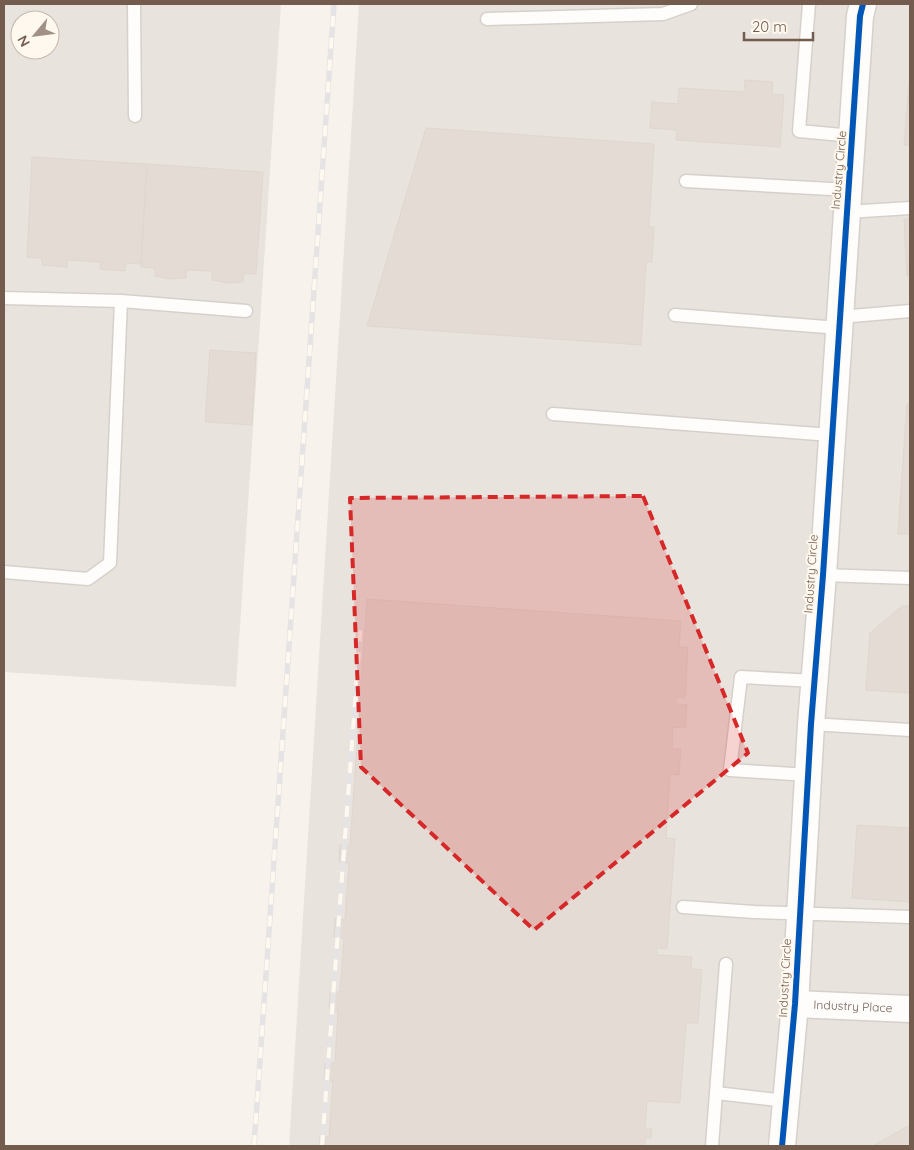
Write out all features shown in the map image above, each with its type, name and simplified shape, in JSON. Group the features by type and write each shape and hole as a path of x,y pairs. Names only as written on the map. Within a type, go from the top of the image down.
{"street":[{"name":"Industry Circle","path":"782,1146 796,1004 811,724 823,576 860,16 863,4"},
{"name":"Industry Place","path":"796,1004 910,1009"}],"lane":[{"path":"134,4 135,116"},
{"path":"487,19 663,14 691,4"},
{"path":"809,4 799,131 853,136"},
{"path":"686,181 910,208"},
{"path":"4,298 121,301 246,311"},
{"path":"4,572 88,579 110,563 121,301"},
{"path":"674,315 839,322 910,311"},
{"path":"553,414 831,435"},
{"path":"823,576 910,578"},
{"path":"808,776 730,770 741,677 815,681"},
{"path":"811,724 910,730"},
{"path":"683,907 754,912 910,917"},
{"path":"712,1146 726,964"},
{"path":"716,1093 786,1101"}],"highlighted area":[{"path":"643,496 748,753 534,930 361,767 350,498"}],"shaded area":[{"path":"4,4 281,4 236,687 4,672"},
{"path":"359,4 910,4 910,1146 289,1146"}],"building":[{"path":"910,72 910,145 904,145"},
{"path":"745,80 773,82 772,94 784,95 780,147 676,140 677,130 650,128 652,102 678,104 679,88 744,92"},
{"path":"426,128 654,144 649,227 654,227 652,262 646,262 641,345 367,326"},
{"path":"32,157 147,164 141,264 126,263 125,271 100,269 101,262 67,260 67,267 42,265 42,258 27,257"},
{"path":"147,164 263,172 256,274 244,273 243,282 228,283 212,280 212,271 186,270 186,278 171,279 155,276 155,268 141,267"},
{"path":"904,219 910,219 910,275 907,276"},
{"path":"210,350 256,353 252,425 205,422"},
{"path":"907,404 910,404 910,534 898,534"},
{"path":"367,599 681,621 679,647 688,647 685,698 676,697 676,704 687,705 685,728 673,727 672,749 681,749 679,775 670,774 666,838 675,839 667,949 657,948 657,955 692,957 691,969 702,970 698,1023 686,1023 680,1103 647,1101 645,1129 652,1129 651,1138 645,1138 645,1146 319,1146 320,1136 329,1137 333,1081 324,1080 325,1063 335,1063 338,1010 329,1009 330,992 340,992 344,938 334,937 335,919 345,920 349,863 339,862 340,845 350,846"},
{"path":"902,606 910,606 910,693 866,690 870,633"},
{"path":"857,825 910,828 910,902 852,898"},
{"path":"910,1125 910,1146 873,1146"}],"railway":[{"path":"254,1146 334,4"},
{"path":"322,1146 361,622"}],"cycle path":[{"path":"782,1146 795,1004 811,724 823,575 860,16 863,4"}]}
